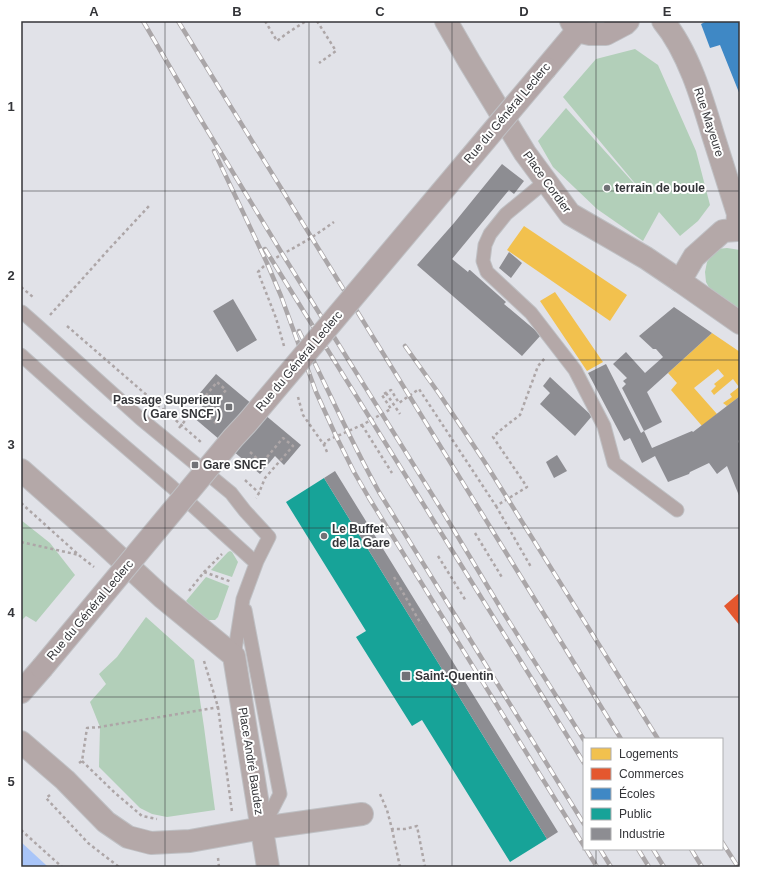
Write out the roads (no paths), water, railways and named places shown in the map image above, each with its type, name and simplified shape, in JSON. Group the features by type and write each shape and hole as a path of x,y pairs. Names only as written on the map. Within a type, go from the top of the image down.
{"main road":[{"path":"574,26 590,34 606,34 628,21"},
{"name":"Rue du Général Leclerc","path":"21,692 233,438 546,68 574,26"}],"street":[{"name":"Place Cordier","path":"446,21 525,153 570,214 646,258 680,280 740,323"},
{"name":"Rue Mayeure","path":"663,21 682,51 702,97 738,214 739,230"},
{"path":"680,280 694,257 723,231 739,230"},
{"path":"21,470 175,608 234,656"},
{"name":"Place André Baudez","path":"21,742 65,780 106,822 128,837 151,843 182,842 262,828 234,656"},
{"path":"268,867 262,828 362,814"}],"lane":[{"path":"546,181 506,214 490,234 485,245 483,261 487,272 531,313 575,370 604,426 614,463 677,510"},
{"path":"21,312 141,419 230,493 269,537 256,563 243,599 234,656"},
{"path":"21,355 256,563"},
{"path":"243,599 280,794 262,828"}],"water":[{"path":"21,842 46,865 48,867 21,867"}],"railway":[{"path":"143,21 283,255 443,512 503,612 583,738"},
{"path":"178,21 620,738"},
{"path":"214,151 267,263 281,296 316,392 354,472 583,844"},
{"path":"265,249 583,761"},
{"path":"299,331 379,492 583,822"},
{"path":"405,346 484,461 657,738"},
{"path":"723,844 738,867"},
{"path":"587,850 597,867"},
{"path":"601,850 611,867"},
{"path":"639,850 649,867"},
{"path":"654,850 664,867"},
{"path":"692,850 702,867"}],"place":[{"name":"terrain de boule","path":"607,188"},
{"name":"Passage Superieur ( Gare SNCF )","path":"229,407"},
{"name":"Gare SNCF","path":"195,465"},
{"name":"Le Buffet de la Gare","path":"324,536"},
{"name":"Saint-Quentin","path":"406,676"}]}
